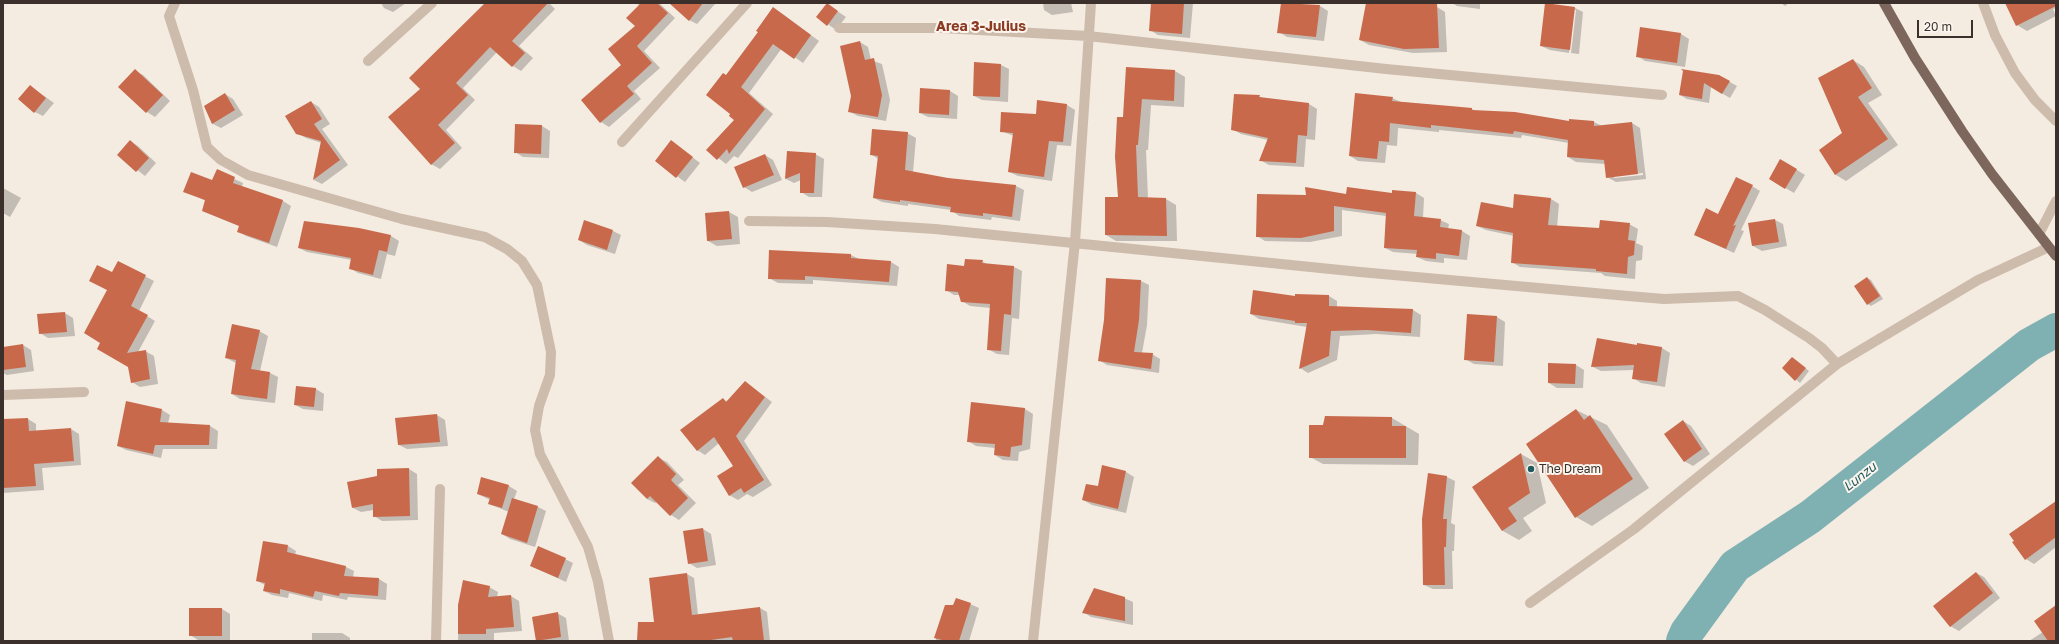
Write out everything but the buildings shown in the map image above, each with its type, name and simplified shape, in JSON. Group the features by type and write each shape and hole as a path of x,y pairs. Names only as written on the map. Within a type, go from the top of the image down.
{"main road":[{"path":"1884,3 1915,58 1962,131 1992,174 2056,256"}],"street":[{"path":"175,3 169,16 193,90 207,147 221,160 248,175 402,219 486,238 507,249 522,261 537,285 551,352 550,375 539,406 535,430 540,454 588,547 600,588 609,641"},
{"path":"368,61 432,3"},
{"path":"622,142 747,3"},
{"path":"1033,641 1075,242 1090,3"},
{"path":"1983,3 1995,35 2015,73 2036,100 2056,121"},
{"path":"839,28 942,28 1088,36 1386,69 1662,95"},
{"path":"2039,234 2056,201"},
{"path":"749,220 827,222 935,229 1360,272 1628,296 1664,298 1738,296 1765,310 1809,338 1822,348 1836,364"},
{"path":"1530,603 1634,528 1836,364 1978,280 2049,247"},
{"path":"3,395 84,392"},
{"path":"436,641 440,488"}],"waterway":[{"name":"Lunzu","path":"1683,641 1687,632 1735,566 1810,517 2029,345 2056,330"}],"place":[{"name":"The Dream","path":"1531,469"}],"district":[{"name":"Area 3-Julius","path":"981,27"}]}
